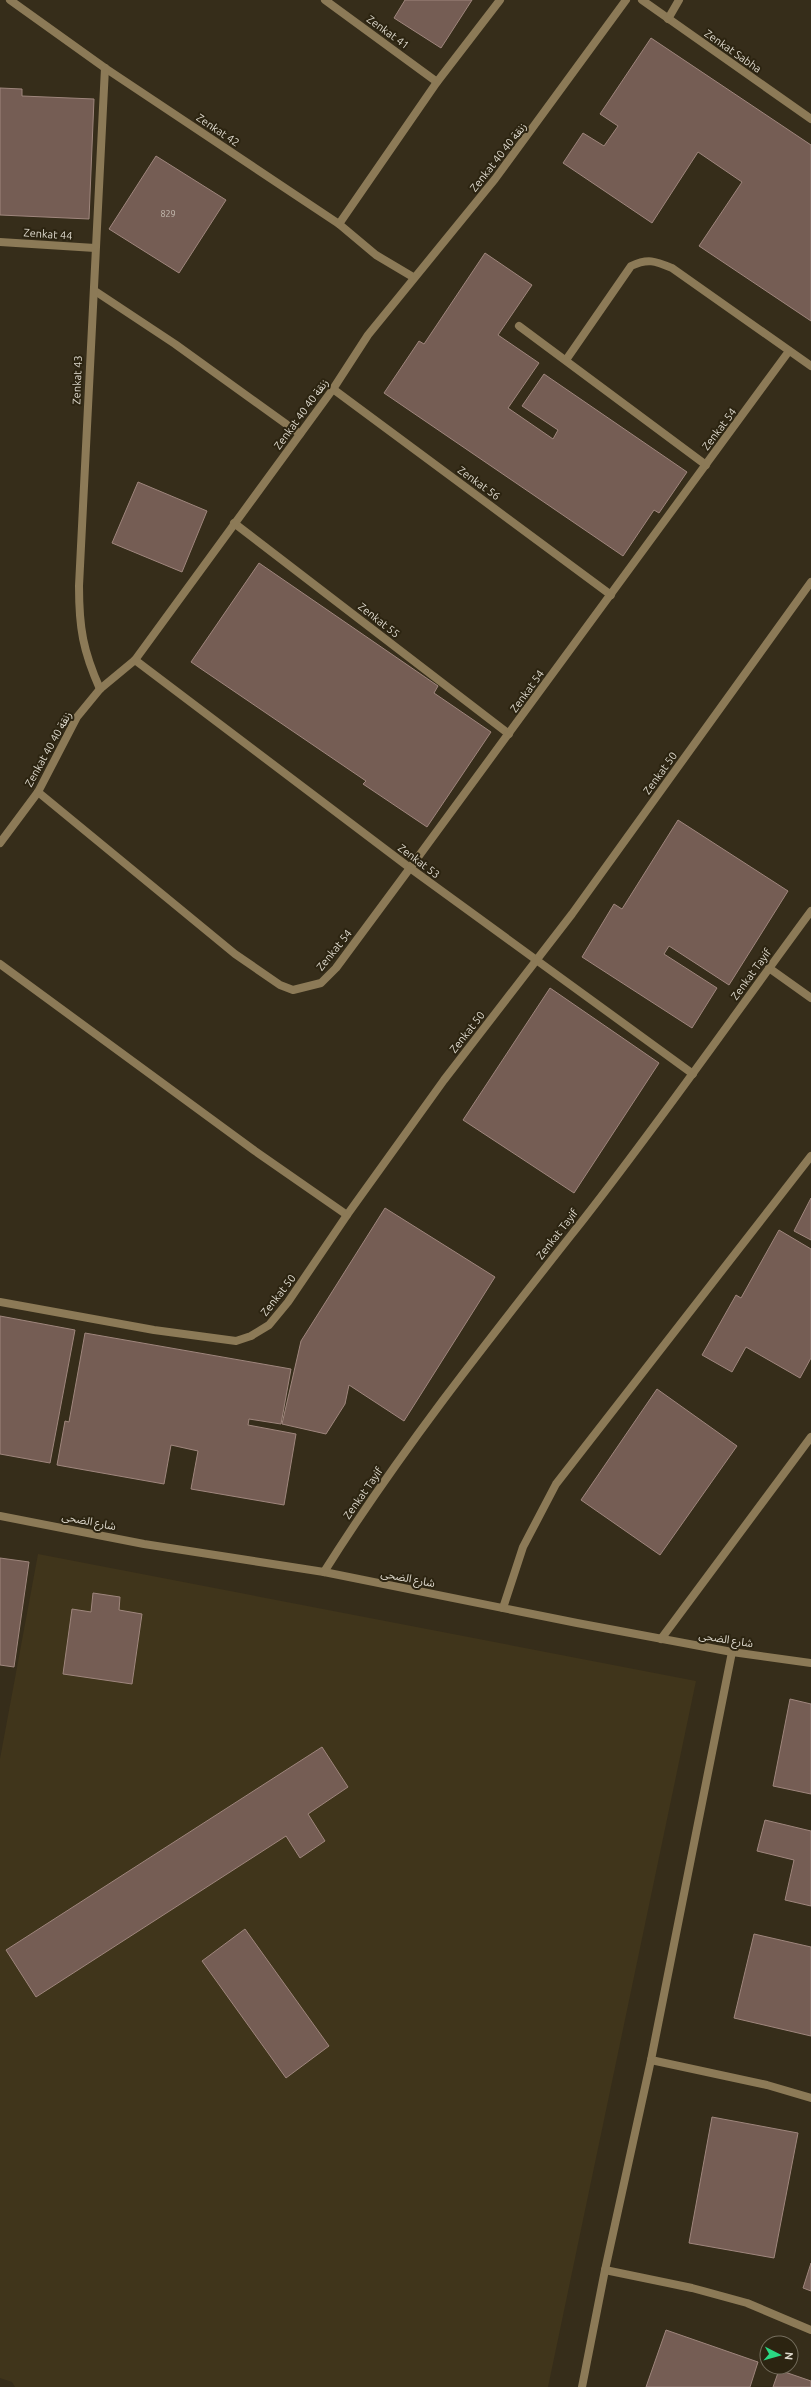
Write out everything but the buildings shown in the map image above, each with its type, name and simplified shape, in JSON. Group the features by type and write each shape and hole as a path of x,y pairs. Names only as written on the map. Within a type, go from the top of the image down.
{"street":[{"name":"Zenkat 42","path":"10,0 105,68 339,224 376,255 413,277"},
{"name":"Zenkat 41","path":"325,0 437,82"},
{"path":"339,224 393,149 437,82 500,0"},
{"name":"Zenkat 40 زنقة 40","path":"0,843 38,792 78,717 100,689 135,660 333,389 368,335 413,277 496,179 626,0"},
{"name":"Zenkat Sabha","path":"642,0 810,117"},
{"path":"668,19 680,0"},
{"name":"Zenkat 43","path":"100,689 87,661 82,639 78,586 89,356 95,291 95,248 105,68"},
{"name":"Zenkat 44","path":"0,242 95,248"},
{"path":"566,360 632,266 643,260 657,262 672,268 811,366"},
{"path":"95,291 174,344 300,434"},
{"path":"519,326 706,465"},
{"name":"Zenkat 54","path":"38,792 235,954 280,985 293,990 320,983 336,968 789,351"},
{"name":"Zenkat 56","path":"333,389 611,595"},
{"name":"Zenkat 55","path":"234,523 509,734"},
{"name":"Zenkat 50","path":"0,1302 198,1337 236,1341 252,1336 269,1325 288,1302 347,1215 444,1080 536,961 811,582"},
{"name":"Zenkat 53","path":"135,660 410,868 693,1074"},
{"name":"Zenkat Tayif","path":"324,1572 357,1520 497,1329 693,1074 811,911"},
{"path":"0,964 255,1151 347,1215"},
{"path":"769,968 811,998"},
{"path":"503,1608 523,1547 556,1484 811,1156"},
{"path":"661,1639 811,1437"},
{"name":"شارع الضحى","path":"0,1516 144,1544 324,1572 732,1652 811,1662"},
{"path":"582,2387 605,2270 651,2060 732,1652"},
{"path":"651,2060 767,2086 811,2098"},
{"path":"605,2270 692,2288 747,2303 811,2330"}],"shaded area":[{"path":"38,1554 696,1681 548,2387 15,2387 12,2382 0,2378 0,1759"}]}
